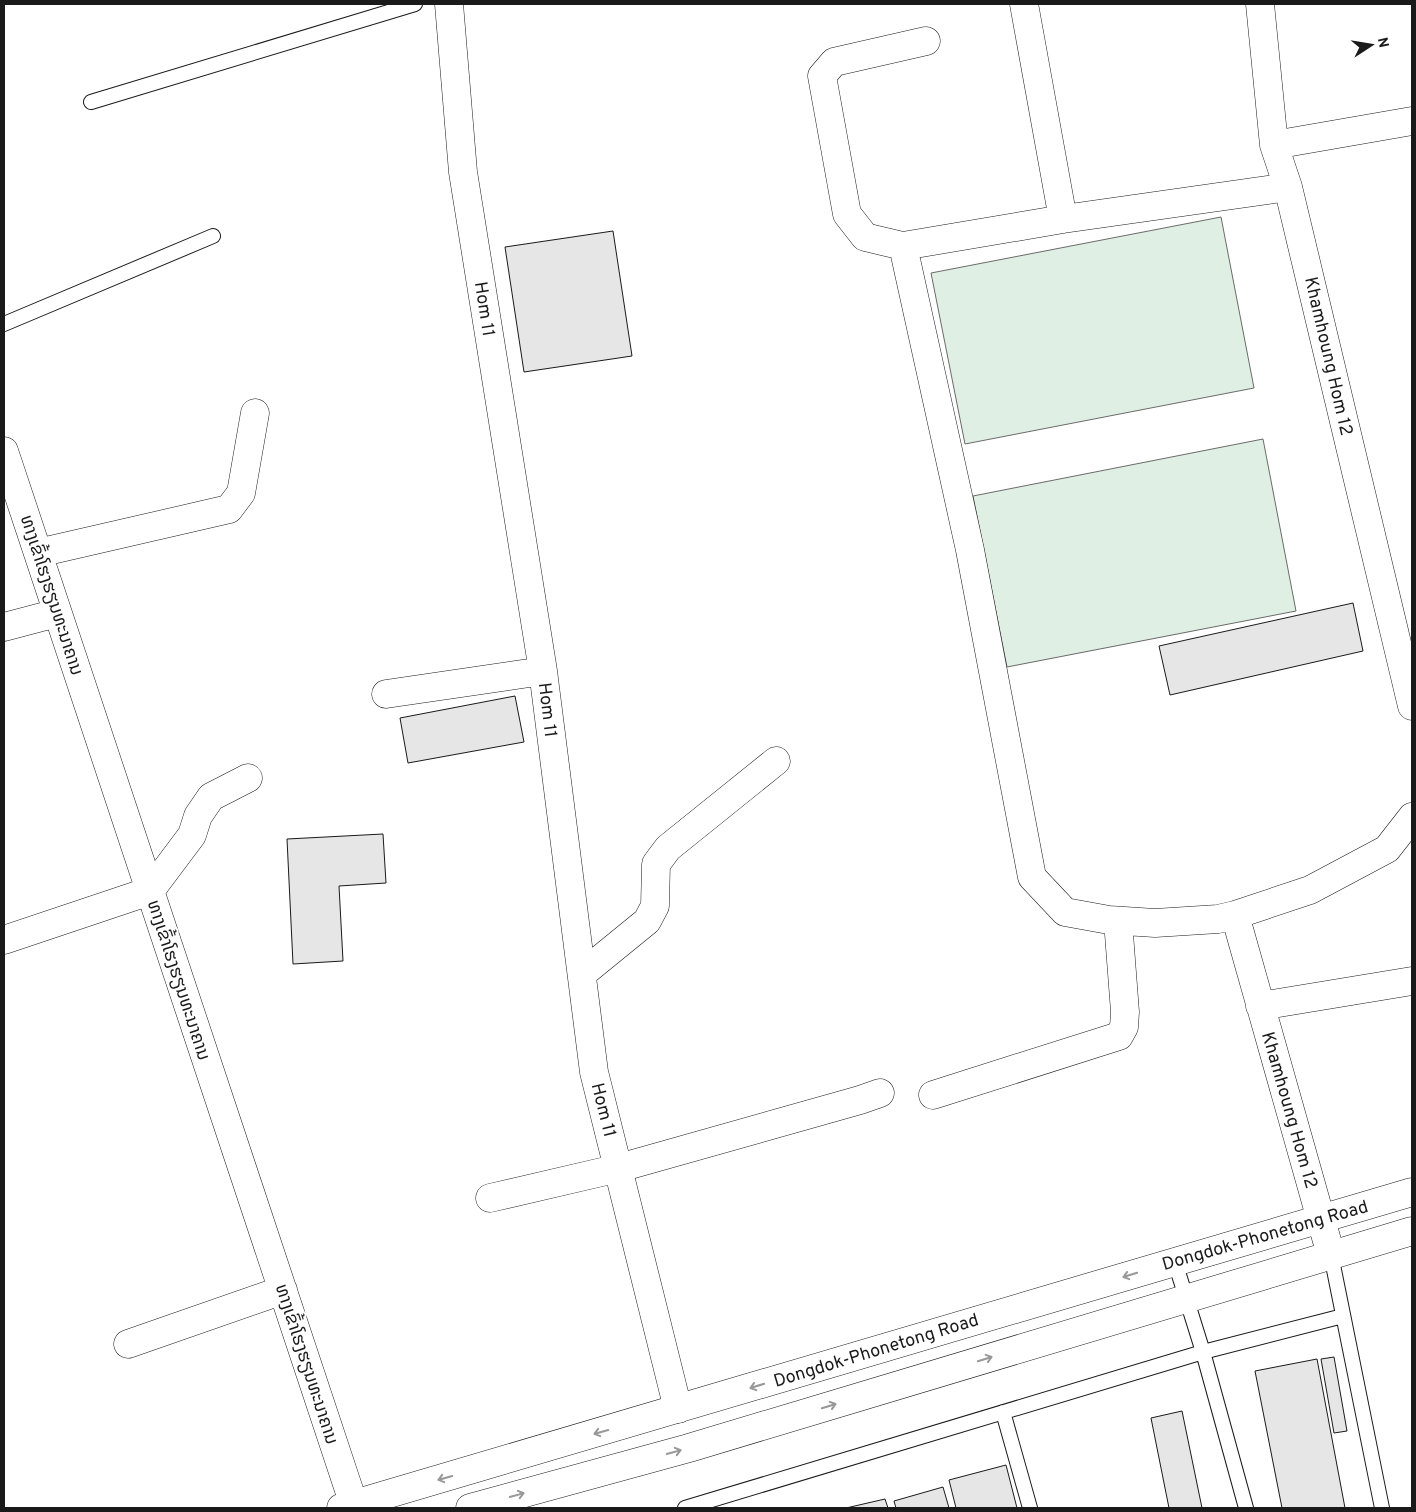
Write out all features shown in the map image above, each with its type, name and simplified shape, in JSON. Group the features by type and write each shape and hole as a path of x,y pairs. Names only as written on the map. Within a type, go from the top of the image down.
{"street":[{"name":"Hom 11","path":"449,4 463,172 543,671 594,1072 678,1409"},
{"path":"1024,4 1062,219"},
{"name":"Khamhoung Hom 12","path":"1260,4 1274,145 1288,187 1412,706"},
{"path":"926,41 834,62 822,76 847,214 865,237 903,246 1062,219 1288,187"},
{"path":"1274,145 1412,121"},
{"path":"903,246 970,550 1032,877 1064,912 1118,921 1155,923 1218,919 1310,890 1387,849 1412,816"},
{"path":"38,553 229,510 241,493 254,412"},
{"name":"ທາງເຂົ້າໂຮງຮຽນທະນາຄານ","path":"4,451 282,1290 350,1507"},
{"path":"4,627 57,613"},
{"path":"386,694 543,671"},
{"path":"582,974 647,921 655,906 656,864 668,848 776,761"},
{"path":"4,940 150,891 192,834 198,816 211,797 248,778"},
{"name":"Khamhoung Hom 12","path":"1235,915 1331,1255"},
{"path":"933,1095 1119,1036 1124,1027 1125,1012 1118,921"},
{"path":"1260,1006 1412,981"},
{"path":"490,1198 619,1168 880,1093"},
{"name":"Dongdok-Phonetong Road","path":"350,1507 1412,1192"},
{"name":"Dongdok-Phonetong Road","path":"470,1508 689,1448 1412,1231"},
{"path":"128,1344 282,1290"}],"lane":[{"path":"91,102 415,4"},
{"path":"4,324 213,236"},
{"name":"Khamhoung Hom 12","path":"1331,1255 1382,1508"},
{"path":"1175,1262 1203,1352 1246,1508"},
{"path":"685,1508 1203,1352 1343,1316"},
{"path":"1003,1412 1030,1508"}],"green space":[{"path":"1221,217 1254,388 965,444 931,273"},
{"path":"1263,439 1296,611 1007,667 973,496"}],"building":[{"path":"613,231 632,356 524,372 505,247"},
{"path":"1353,603 1363,651 1170,695 1159,646"},
{"path":"515,696 524,742 408,763 400,718"},
{"path":"383,834 386,883 339,886 343,961 293,964 287,839"},
{"path":"1334,1357 1347,1431 1334,1433 1321,1359"},
{"path":"1317,1359 1345,1508 1282,1508 1255,1371"},
{"path":"1182,1411 1202,1508 1169,1508 1151,1418"},
{"path":"1006,1465 1017,1508 956,1508 949,1480"},
{"path":"943,1487 949,1508 896,1508 894,1501"},
{"path":"885,1499 888,1508 846,1508"}]}
